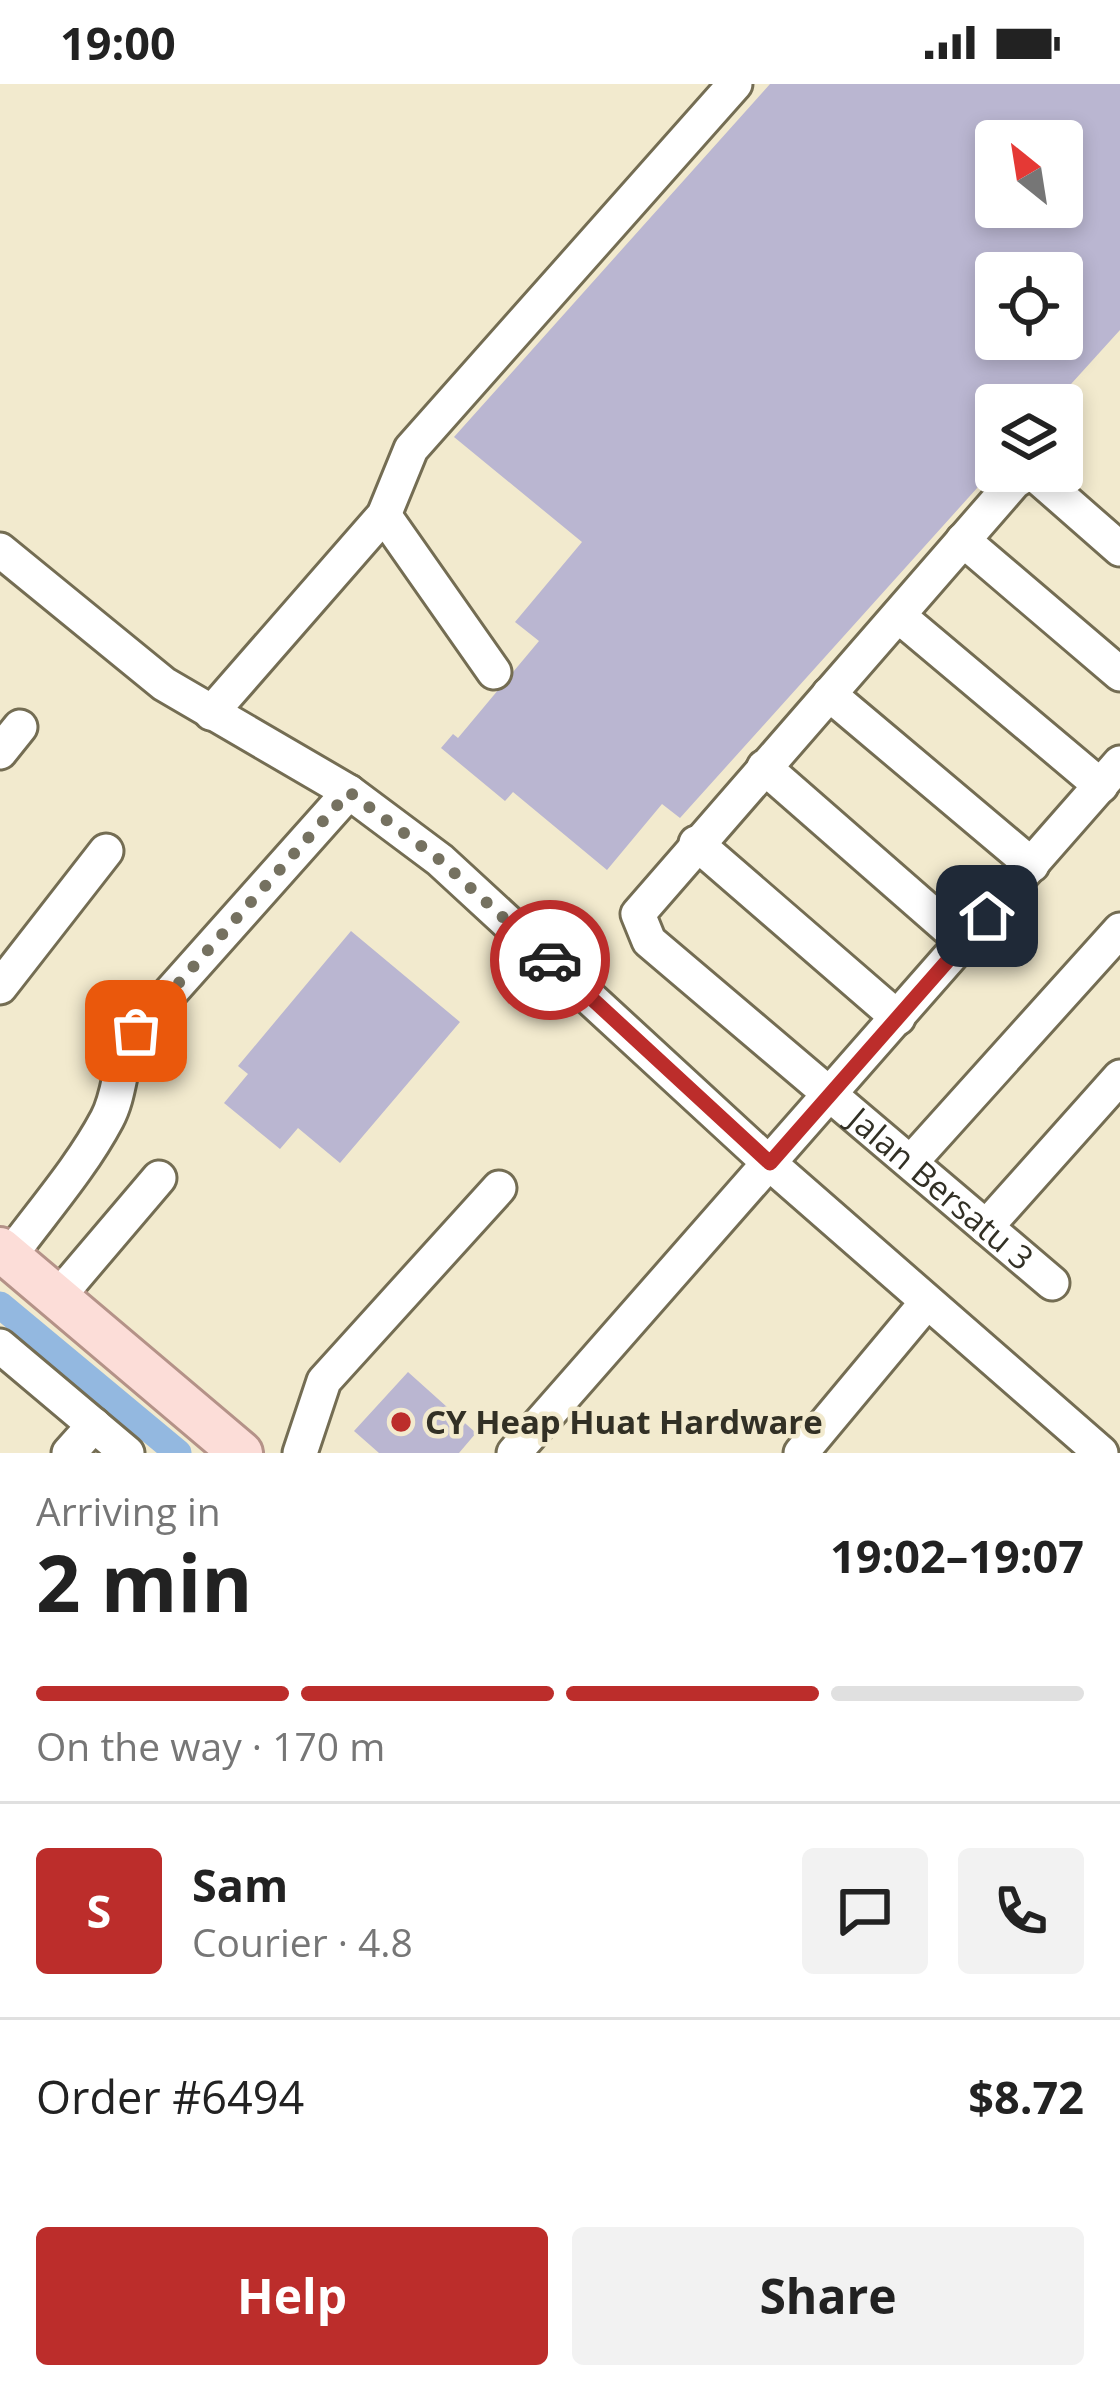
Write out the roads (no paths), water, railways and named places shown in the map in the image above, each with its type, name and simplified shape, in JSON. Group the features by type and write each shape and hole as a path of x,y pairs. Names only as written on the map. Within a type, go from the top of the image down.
{"main road":[{"path":"5,1253 241,1453"}],"street":[{"path":"211,713 384,515 411,449 735,84"},
{"path":"898,1018 695,843 900,617 1005,492"},
{"path":"1055,492 1120,549"},
{"path":"384,515 494,672"},
{"path":"964,540 1120,674"},
{"path":"0,550 164,684 349,792 440,860 770,1163 1101,1453"},
{"path":"514,1453 1110,775 900,617"},
{"path":"829,694 1032,865"},
{"path":"764,767 964,942"},
{"path":"5,1253 111,1113 120,1062 136,1031 349,792"},
{"name":"Jalan Bersatu 3","path":"695,843 638,914 649,941 1052,1283"},
{"path":"0,987 106,850"},
{"path":"911,1162 1120,930"},
{"path":"986,1227 1120,1077"},
{"path":"57,1298 159,1178"},
{"path":"300,1453 324,1381 499,1188"},
{"path":"801,1453 927,1302"},
{"path":"0,1346 127,1453"},
{"path":"69,1453 94,1425"}],"waterway":[{"path":"0,1305 178,1453"}],"place":[{"name":"CY Heap Huat Hardware","path":"401,1422"}]}
